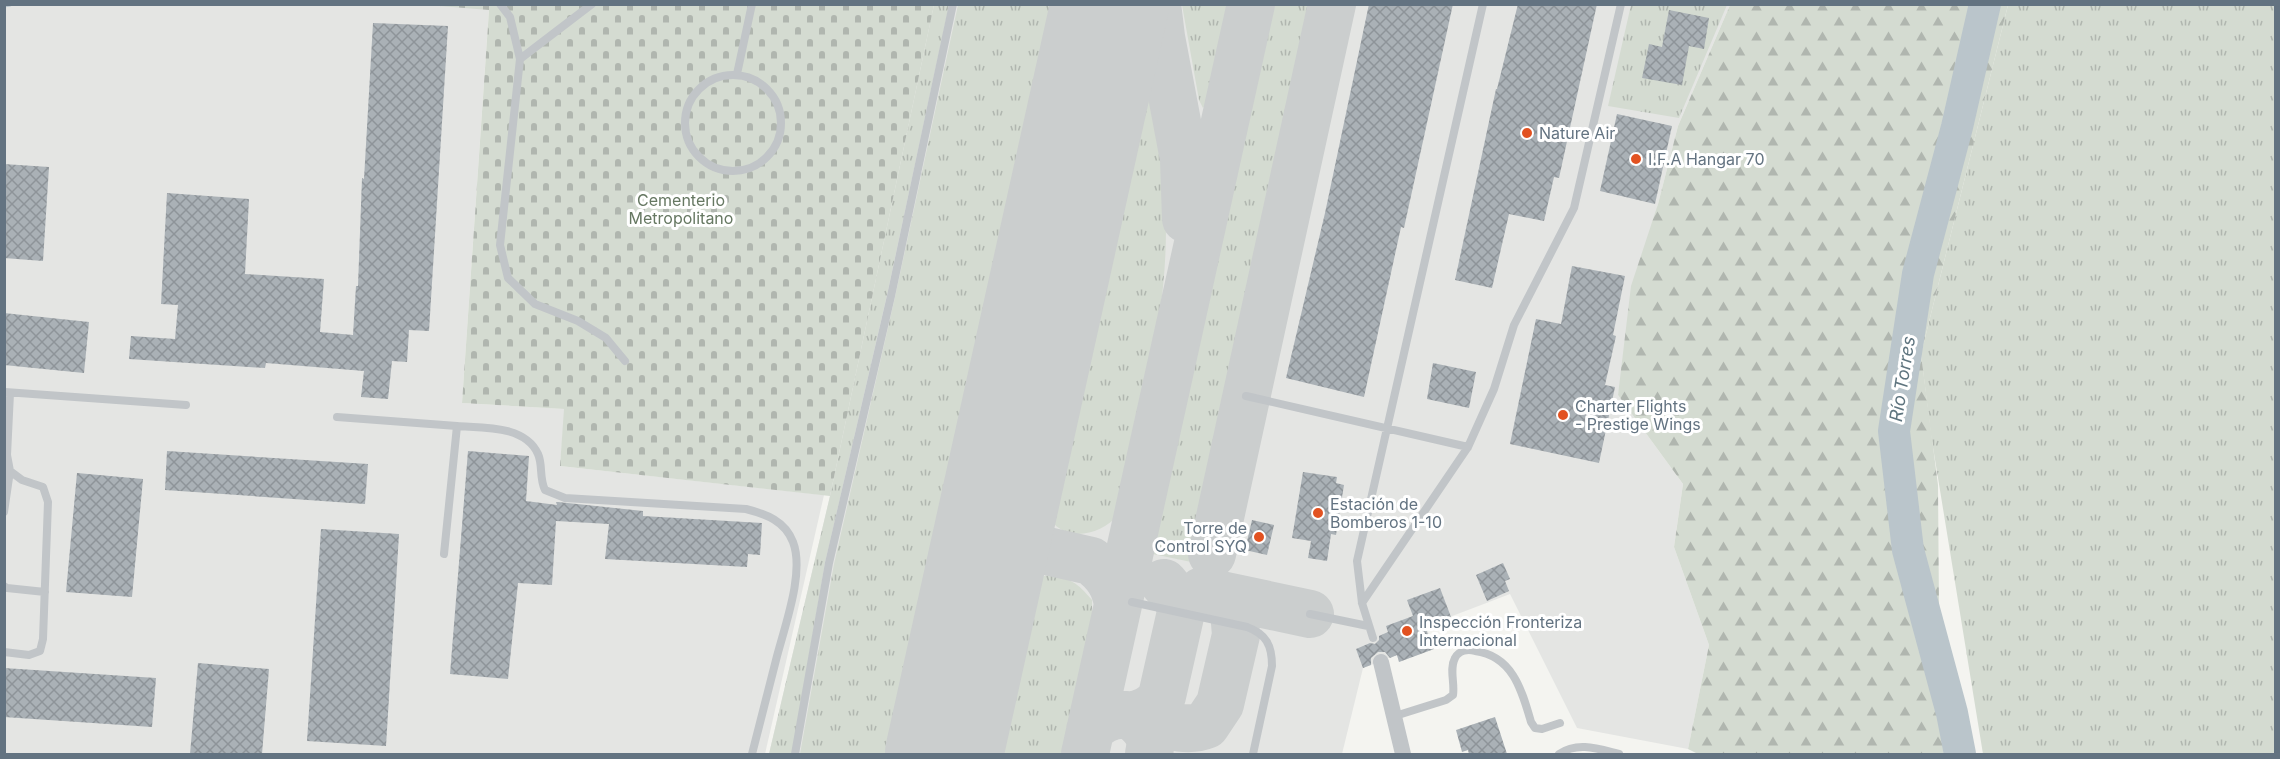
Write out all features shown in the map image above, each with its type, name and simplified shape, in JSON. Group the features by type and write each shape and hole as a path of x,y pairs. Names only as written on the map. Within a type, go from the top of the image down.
{"street":[{"path":"1381,662 1403,754"}],"lane":[{"path":"500,4 510,17 520,58 500,245 508,278 535,304 578,321 606,338 625,361"},
{"path":"520,58 592,4"},
{"path":"737,74 752,4"},
{"path":"795,754 829,563 888,308 954,4"},
{"path":"1373,638 1362,603 1357,561 1483,4"},
{"path":"1362,603 1468,447 1494,389 1514,325 1574,208 1622,4"},
{"path":"737,74 754,79 768,90 778,105 782,122 778,140 769,156 755,166 738,172 720,170 704,162 692,149 685,132 685,115 691,98 703,84 719,76 737,74"},
{"path":"4,512 7,472 7,393 186,405"},
{"path":"1246,396 1468,447"},
{"path":"337,417 506,430 529,442 538,454 541,482 545,490 565,498 746,510 764,513 782,525 789,534 796,553 795,581 752,754"},
{"path":"444,554 457,426"},
{"path":"4,652 29,655 40,651 43,639 48,502 44,488 7,472"},
{"path":"4,586 45,592"},
{"path":"1132,602 1247,627 1259,631 1268,640 1272,651 1272,666 1252,754"},
{"path":"1310,614 1368,626"},
{"path":"1395,717 1446,700 1453,695 1454,660 1458,654 1466,650 1495,657 1514,675 1531,723 1536,728 1542,729 1560,723"},
{"path":"1559,754 1577,747 1595,748 1619,754"}],"shaded area":[{"path":"427,4 489,9 462,403 565,409 560,466 824,495 765,754 5,754 4,5"},
{"path":"934,5 1730,5 1678,126 1658,204 1618,395 1683,484 1674,547 1709,645 1688,749 1577,728 1510,594 1426,626 1434,649 1399,662 1397,655 1363,668 1342,754 769,754 830,496"}],"green space":[{"name":"Cementerio Metropolitano","path":"427,5 934,5 830,496 560,466 564,409 462,403 489,10"},
{"path":"934,5 949,5 887,295 825,563 792,754 769,754 830,496"},
{"path":"958,5 1074,5 906,754 800,754 834,564"},
{"path":"1182,5 1228,5 1203,108 1199,100"},
{"path":"1271,5 1318,5 1196,563 1148,553"},
{"path":"1631,5 1727,5 1679,118 1608,106"},
{"path":"1730,5 2008,5 1921,354 1938,485 1939,610 1970,754 1698,754 1688,749 1709,645 1674,547 1683,484 1618,395 1631,286 1658,204 1678,126"},
{"path":"2008,5 2275,5 2275,753 1983,754 1931,435 1921,354"},
{"path":"1140,59 1152,95 1165,205 1165,265 1156,337 1118,515 1101,528 1091,532 1071,533 1061,530 1047,513 1047,480"},
{"path":"1047,575 1072,582 1092,600 1092,620 1062,754 983,754 1018,599 1031,581"}],"building":[{"path":"1369,4 1453,4 1364,397 1286,378 1325,213"},
{"path":"1518,4 1597,4 1559,178 1554,177 1544,221 1509,214 1492,288 1455,280 1496,89"},
{"path":"1669,10 1709,18 1704,49 1689,46 1682,85 1642,78 1649,44 1662,47"},
{"path":"373,23 448,26 429,331 409,330 407,362 392,361 388,399 361,397 364,371 266,363 265,368 129,359 131,336 175,339 178,305 161,304 167,193 249,199 245,274 324,279 320,332 353,335 356,286 358,286 362,178 364,179"},
{"name":"I.F.A Hangar 70","path":"1617,114 1672,126 1655,204 1600,191"},
{"path":"4,164 49,167 43,261 4,258"},
{"name":"Charter Flights - Prestige Wings","path":"1572,266 1625,276 1613,335 1616,336 1605,385 1615,387 1599,463 1510,444 1536,319 1561,324"},
{"path":"4,313 89,322 84,373 4,365"},
{"path":"1433,363 1476,372 1469,408 1427,399"},
{"path":"167,451 368,464 365,504 165,490"},
{"path":"468,451 529,456 526,501 643,511 643,516 762,523 760,555 748,554 747,567 605,559 609,524 556,521 552,585 518,583 508,679 450,674"},
{"name":"Estación de Bomberos 1-10","path":"1303,472 1337,477 1336,483 1344,485 1336,535 1331,534 1327,561 1308,558 1311,541 1292,538"},
{"path":"77,473 143,479 132,597 66,592"},
{"name":"Torre de Control SYQ","path":"1252,520 1274,525 1267,555 1245,550"},
{"path":"321,529 399,534 386,746 307,741"},
{"path":"1503,563 1510,579 1505,581 1509,591 1487,601 1476,575"},
{"name":"Inspección Fronteriza Internacional","path":"1440,588 1451,617 1425,627 1434,649 1399,662 1397,655 1390,658 1385,652 1378,652 1371,658 1371,665 1363,668 1356,649 1370,643 1375,644 1379,636 1388,632 1386,626 1413,616 1407,600"},
{"path":"198,663 269,669 262,754 190,754"},
{"path":"4,668 156,678 152,727 4,717"},
{"path":"1495,717 1507,754 1469,754 1468,750 1462,752 1456,730"}],"waterway":[{"path":"4,5 10,4"},
{"name":"Río Torres","path":"1960,754 1952,713 1908,550 1894,431 1918,274 1957,127 1985,4"}],"taxiway":[{"path":"1157,4 1184,159 1186,219"},
{"path":"1085,754 1251,4"},
{"path":"1212,554 1332,4"},
{"path":"1104,33 1120,23 1134,20 1147,25 1161,37"},
{"path":"999,506 1010,531 1025,546 1091,561 1106,575 1115,591 1118,604"},
{"path":"984,574 1002,554 1025,546"},
{"path":"1149,754 1150,742 1147,732 1132,716 1150,709 1162,696 1181,612 1178,600 1164,583"},
{"path":"1202,591 1310,614"},
{"path":"1090,730 1104,719 1118,715 1133,715 1176,727 1191,728 1206,725 1220,704 1236,635 1234,611 1219,595"}],"runway":[{"path":"944,754 1110,4"}],"place":[{"name":"Nature Air","path":"1527,133"},
{"name":"I.F.A Hangar 70","path":"1636,159"},
{"name":"Charter Flights - Prestige Wings","path":"1563,415"},
{"name":"Estación de Bomberos 1-10","path":"1318,513"},
{"name":"Torre de Control SYQ","path":"1259,537"},
{"name":"Inspección Fronteriza Internacional","path":"1407,631"}]}
